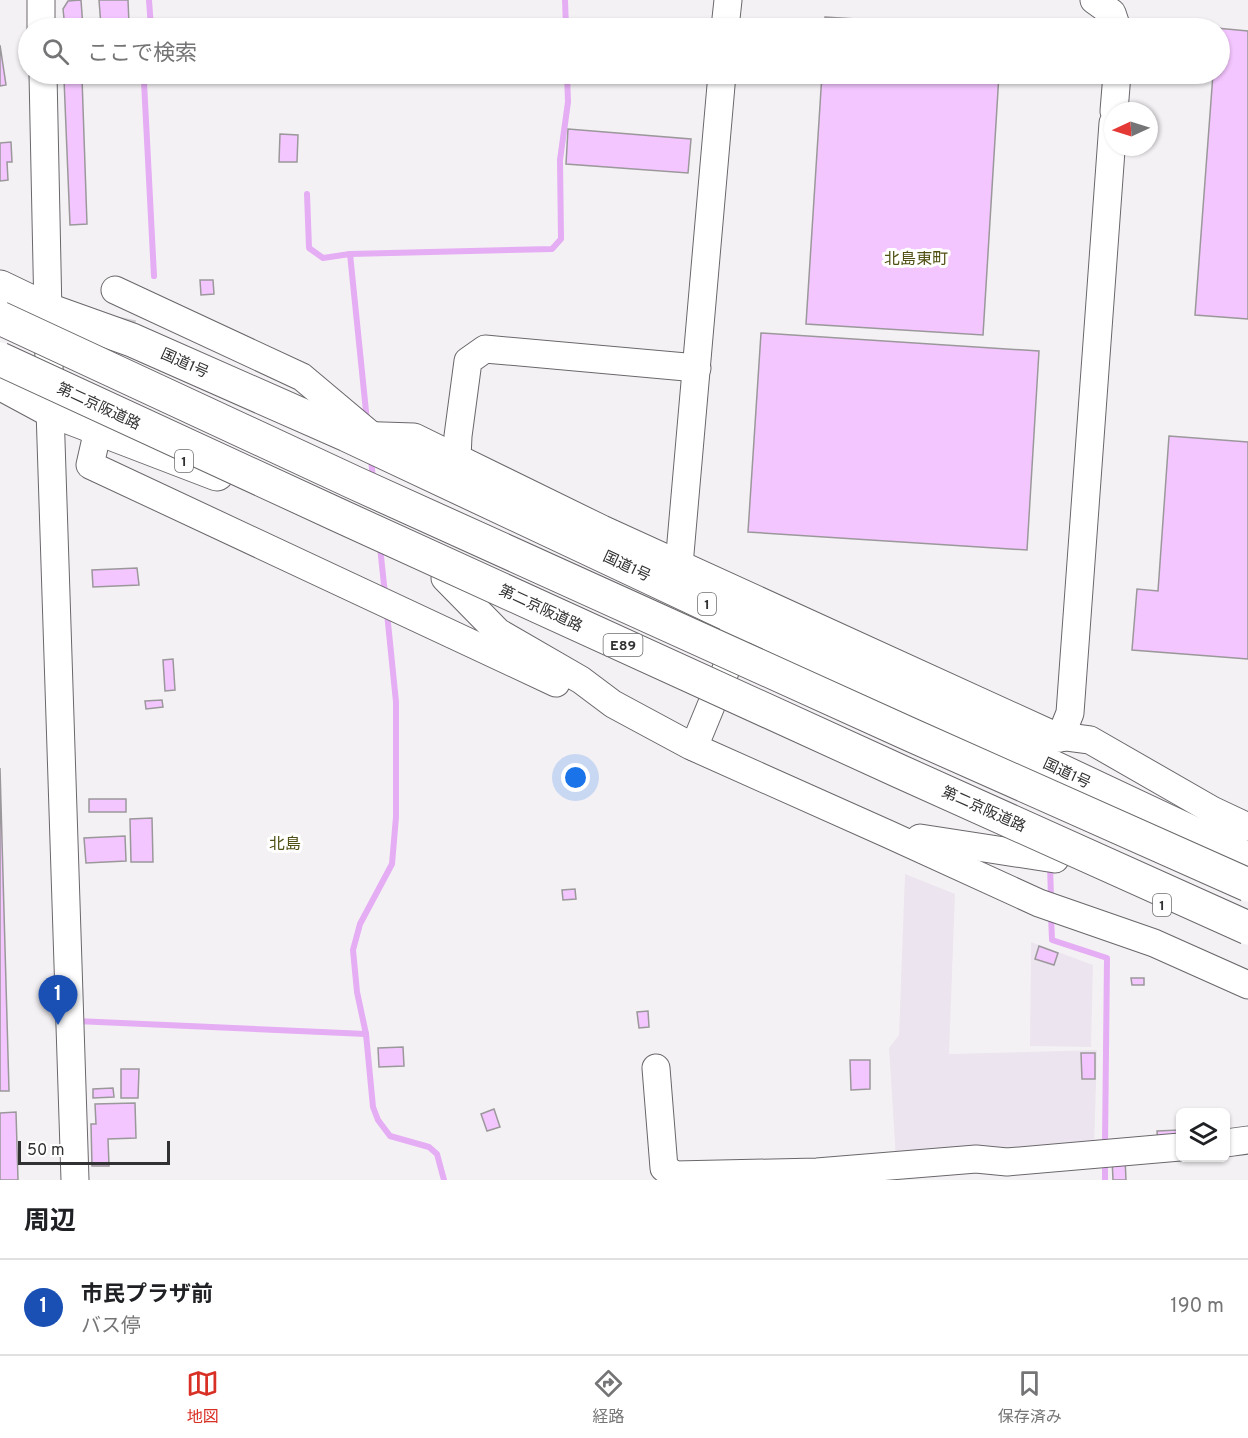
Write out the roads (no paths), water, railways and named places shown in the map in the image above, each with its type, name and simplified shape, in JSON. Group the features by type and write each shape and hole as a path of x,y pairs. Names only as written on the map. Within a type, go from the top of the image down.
{"highway":[{"name":"国道1号","path":"0,286 48,310 132,340 600,541 1081,780 1248,859"},
{"name":"E89","path":"0,318 388,498 1248,885"},
{"name":"第二京阪道路","path":"0,359 1248,928"},
{"name":"1","path":"0,383 50,410 244,484 445,578 906,777 1055,859 1248,943"}],"street":[{"path":"41,0 42,18"},
{"path":"726,18 728,0"},
{"path":"1094,0 1112,14 1113,18"},
{"path":"42,84 50,410 75,1180"},
{"path":"680,565 721,84"},
{"path":"1115,102 1116,84"},
{"path":"1081,780 1082,767 1063,737 1070,713 1111,156"},
{"path":"123,301 302,377 364,440 414,437 457,458 600,541 680,565 1063,737 1090,740 1212,810 1248,827"},
{"path":"457,458 468,360 485,349 697,368"},
{"path":"95,443 90,465 560,685 599,702 613,704"},
{"path":"600,541 595,562 619,577 725,619 736,645 694,747"},
{"path":"445,578 498,632 581,680 613,704 694,747 1055,909 1154,943 1248,985"},
{"path":"888,834 1055,859"},
{"path":"656,1068 664,1168 675,1175 817,1172 976,1159 1007,1162 1176,1147"},
{"path":"1230,1142 1248,1140"}],"waterway":[{"path":"149,0 150,18"},
{"path":"565,0 566,18"},
{"path":"144,84 154,276"},
{"path":"307,194 309,248 323,258 350,254 552,249 561,239 560,160 568,102 567,84"},
{"path":"350,254 367,421"},
{"path":"371,458 373,480"},
{"path":"380,547 385,594"},
{"path":"387,613 396,702 396,817 392,864 360,924 353,950 357,992 366,1034 373,1107 378,1120 390,1136 429,1147 437,1154 444,1180"},
{"path":"1050,864 1051,899"},
{"path":"1051,915 1052,940 1107,958 1105,1146"},
{"path":"76,1021 366,1034"},
{"path":"1105,1160 1105,1180"}],"tunnel":[{"path":"99,424 123,317"}],"place":[{"name":"市民プラザ前","path":"58,1025"}],"district":[{"name":"北島東町","path":"916,258"},
{"name":"北島","path":"285,843"}]}
